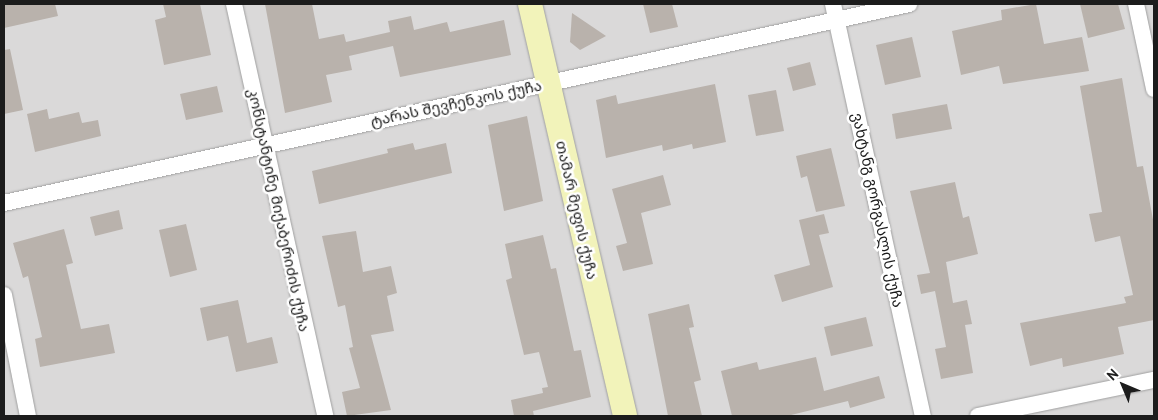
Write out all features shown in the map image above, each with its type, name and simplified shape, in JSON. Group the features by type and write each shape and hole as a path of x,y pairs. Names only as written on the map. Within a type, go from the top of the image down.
{"street":[{"name":"კონსტანტინე მიქაბერიძის ქუჩა","path":"234,4 325,416"},
{"name":"თამარ მეფის ქუჩა","path":"530,4 625,416"},
{"name":"ვახტანგ გორგასლის ქუჩა","path":"833,4 923,416"},
{"name":"ტარას შევჩენკოს ქუჩა","path":"4,203 909,4"},
{"path":"1136,4 1154,89"},
{"path":"4,295 28,416"},
{"path":"978,416 1154,380"}],"shaded area":[{"path":"4,4 1154,4 1154,416 4,416"}],"building":[{"path":"4,4 55,4 58,16 4,28"},
{"path":"163,4 200,4 211,55 164,65 155,20 166,17"},
{"path":"265,4 312,4 319,39 344,34 346,42 390,32 388,21 411,16 414,30 447,22 450,32 504,20 511,55 400,77 393,46 349,56 352,70 326,75 332,102 285,113"},
{"path":"643,4 672,4 678,27 650,33"},
{"path":"1036,4 1044,44 1082,37 1089,71 1003,84 999,66 961,75 952,31 1002,20 1001,10"},
{"path":"1080,4 1118,4 1125,29 1088,38"},
{"path":"572,13 606,36 580,50 570,42"},
{"path":"912,37 921,77 885,85 876,45"},
{"path":"10,49 23,110 4,114 4,50"},
{"path":"810,62 816,85 793,91 787,68"},
{"path":"1122,78 1137,167 1143,166 1154,225 1154,320 1118,327 1124,354 1063,367 1062,358 1030,366 1020,323 1126,303 1124,297 1133,295 1120,236 1095,242 1089,214 1102,212 1080,86"},
{"path":"715,84 726,142 693,149 692,144 663,151 662,145 606,158 596,100 616,95 618,104"},
{"path":"217,86 223,112 186,120 180,94"},
{"path":"776,90 784,131 756,136 748,95"},
{"path":"947,104 952,129 896,139 892,114"},
{"path":"47,109 49,119 79,112 82,123 98,120 101,136 35,152 27,114"},
{"path":"527,116 543,201 504,211 488,125"},
{"path":"413,143 415,150 446,143 452,173 319,204 312,171 388,153 387,149"},
{"path":"831,148 845,206 816,212 807,176 801,178 796,156"},
{"path":"663,175 671,205 641,213 653,264 623,271 616,246 627,243 612,189"},
{"path":"955,182 963,218 969,216 978,254 946,262 953,303 967,300 972,324 965,325 973,373 941,379 935,349 946,347 935,291 921,294 917,275 930,273 910,191"},
{"path":"119,210 123,229 95,236 90,217"},
{"path":"824,214 829,233 819,235 833,287 782,302 774,275 810,265 799,220"},
{"path":"186,224 197,270 170,277 159,230"},
{"path":"64,229 73,263 66,265 81,329 109,324 115,353 40,367 35,339 42,337 28,276 23,278 13,243"},
{"path":"356,231 363,272 391,266 397,293 387,296 394,331 371,335 391,410 347,416 342,392 360,388 349,348 353,347 345,305 338,307 322,236"},
{"path":"543,235 551,269 556,268 574,351 581,350 591,397 533,411 534,416 514,416 511,400 543,393 542,388 548,387 539,352 524,355 506,280 512,278 505,244"},
{"path":"238,300 247,343 272,337 278,363 236,372 228,336 207,341 200,308"},
{"path":"689,304 694,327 689,328 701,380 694,382 702,416 668,416 648,314"},
{"path":"866,317 873,346 831,356 824,327"},
{"path":"816,357 824,391 879,376 885,398 850,408 848,401 787,416 732,416 721,371 757,362 759,370"}]}
